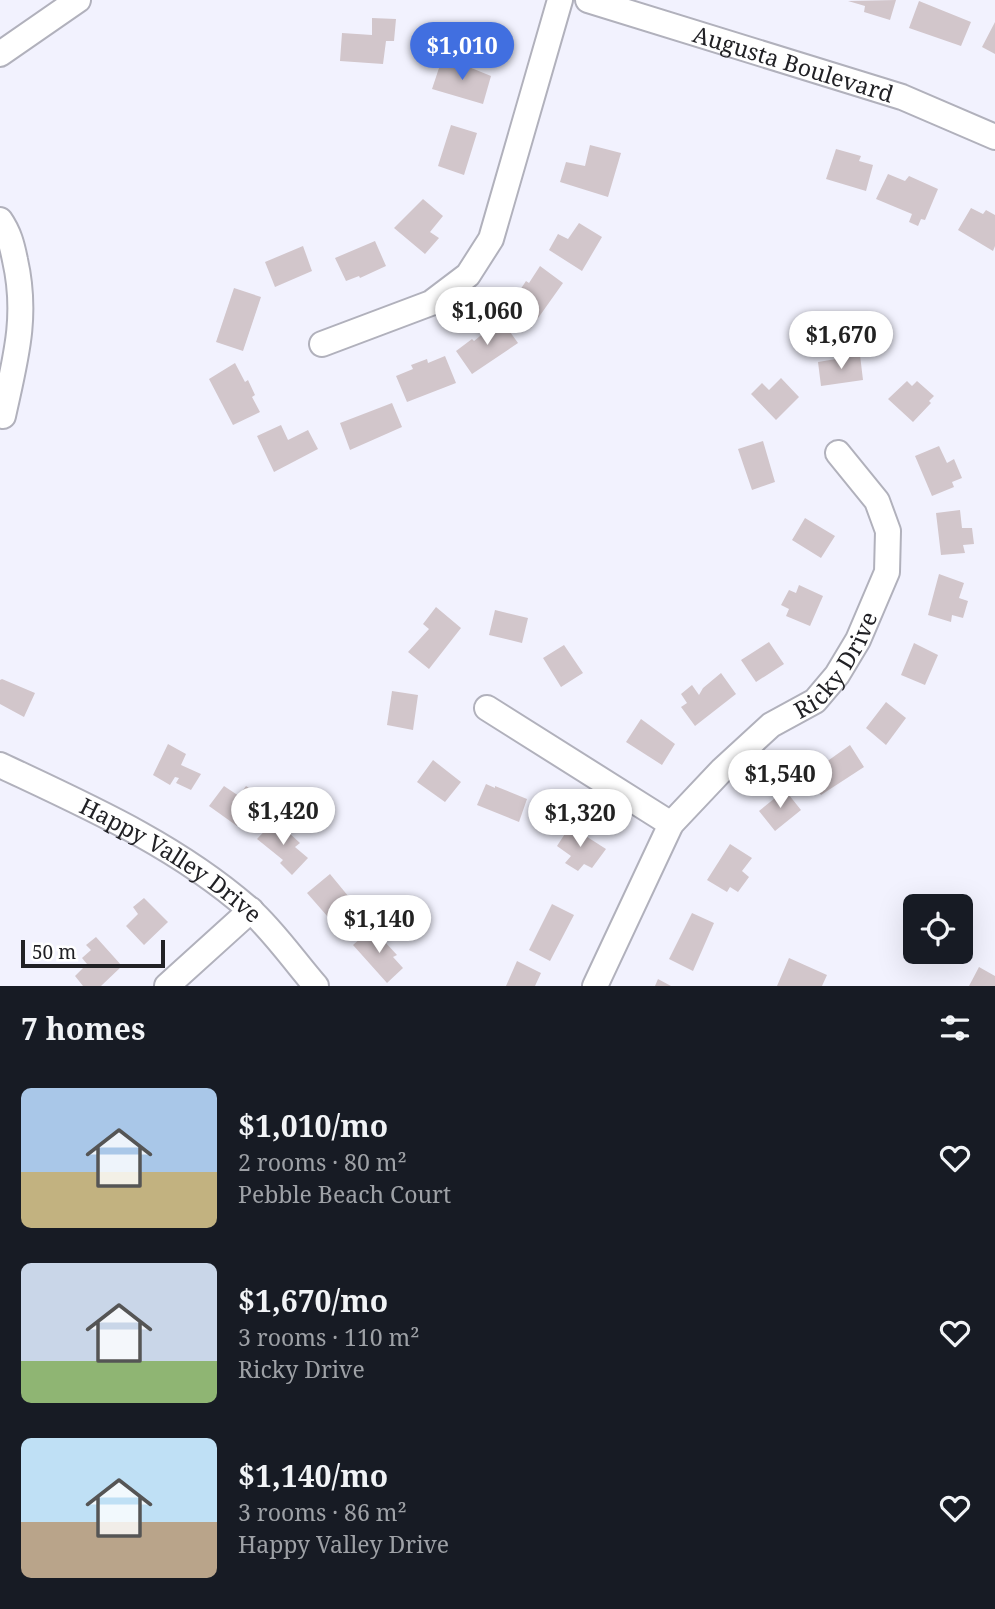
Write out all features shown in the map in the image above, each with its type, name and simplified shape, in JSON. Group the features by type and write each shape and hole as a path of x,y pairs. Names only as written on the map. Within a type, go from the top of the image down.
{"street":[{"path":"0,54 78,0"},
{"path":"322,344 431,303 468,275 491,239 560,0"},
{"name":"Augusta Boulevard","path":"588,0 902,96 995,137"},
{"path":"0,220 9,233 20,283 21,333 3,416"},
{"name":"Ricky Drive","path":"595,986 671,824 722,770 771,726 816,701 837,675 858,640 887,572 888,531 877,501 838,453"},
{"path":"487,709 671,824"},
{"name":"Happy Valley Drive","path":"0,765 118,821 192,863 251,911 316,986"},
{"path":"167,986 251,911"}],"building":[{"path":"896,0 890,20 864,12 865,6 848,1"},
{"path":"919,1 971,22 961,46 909,28"},
{"path":"372,18 396,19 394,41 386,41 383,64 340,61 342,33 372,35"},
{"path":"995,22 995,54 982,47"},
{"path":"441,62 458,67 459,63 491,76 483,104 432,89"},
{"path":"451,125 477,133 464,175 438,166"},
{"path":"590,145 621,153 608,197 560,182 566,162 585,166"},
{"path":"836,149 861,156 859,161 873,165 866,191 826,179"},
{"path":"888,174 905,181 909,176 938,189 925,220 921,219 918,226 909,222 912,214 876,199"},
{"path":"423,199 443,216 430,232 439,238 425,254 394,228"},
{"path":"971,208 983,214 986,210 995,215 993,251 958,230"},
{"path":"579,223 602,237 582,271 549,250 558,234 568,239"},
{"path":"375,241 386,266 360,278 359,276 346,281 335,258"},
{"path":"303,246 312,271 275,287 265,262"},
{"path":"540,266 563,283 531,328 506,311 526,281 529,283"},
{"path":"234,288 261,297 243,351 216,342"},
{"path":"501,319 518,343 472,374 456,351 472,339 474,341"},
{"path":"860,355 863,380 821,386 818,362"},
{"path":"445,356 456,383 407,402 396,376 413,369 411,365 427,359 428,363"},
{"path":"235,363 245,382 248,380 255,395 252,397 260,412 233,425 209,379"},
{"path":"781,378 799,397 776,420 751,394 762,383 769,390"},
{"path":"907,381 912,386 917,381 934,396 913,422 888,399"},
{"path":"392,403 402,427 350,450 340,423"},
{"path":"281,425 288,440 308,430 318,449 274,472 257,436"},
{"path":"763,441 775,482 752,490 738,449"},
{"path":"939,446 947,463 954,459 962,478 952,482 954,487 932,496 915,456"},
{"path":"960,510 962,528 972,528 974,544 963,545 965,553 941,555 936,513"},
{"path":"805,518 835,536 821,558 792,540"},
{"path":"939,574 964,583 959,598 968,601 963,618 952,615 951,622 928,615"},
{"path":"799,585 823,596 810,626 786,616 789,609 781,605 789,590 796,593"},
{"path":"436,607 461,628 429,669 408,652 429,629 423,624"},
{"path":"495,610 528,618 522,643 489,635"},
{"path":"769,642 784,664 756,682 741,660"},
{"path":"914,643 938,655 925,685 901,675"},
{"path":"564,645 583,673 561,687 543,658"},
{"path":"721,673 736,694 695,726 681,707 687,703 681,694 692,685 699,695 703,688"},
{"path":"2,679 35,693 24,717 0,704"},
{"path":"392,691 418,695 413,730 387,725"},
{"path":"886,702 906,718 886,745 866,728"},
{"path":"641,719 675,744 662,765 626,742"},
{"path":"168,744 186,754 181,765 201,774 191,790 176,783 179,778 175,777 170,785 153,775"},
{"path":"850,745 864,767 821,795 808,775"},
{"path":"433,760 461,782 445,802 417,782"},
{"path":"486,784 527,799 519,822 477,805"},
{"path":"224,786 239,796 246,786 259,795 237,826 209,806"},
{"path":"785,790 801,810 775,831 759,811"},
{"path":"275,820 300,843 295,847 308,858 292,875 280,863 283,860 257,839"},
{"path":"570,826 606,849 592,868 584,864 578,871 565,863 571,856 557,846"},
{"path":"730,844 752,858 742,871 749,877 738,892 730,887 727,892 707,880"},
{"path":"330,874 358,908 335,925 307,893"},
{"path":"144,898 168,922 144,945 126,926 138,914 133,907"},
{"path":"552,904 574,915 550,961 529,950"},
{"path":"692,913 714,923 693,971 669,959"},
{"path":"372,928 397,955 393,957 403,968 387,983 353,945"},
{"path":"96,937 122,966 101,986 83,986 75,976 87,964 82,958 91,950 86,945"},
{"path":"789,958 827,975 822,986 777,986"},
{"path":"517,961 541,973 535,986 506,986"},
{"path":"979,967 995,976 995,986 969,986"},
{"path":"658,979 671,986 655,986"}]}
